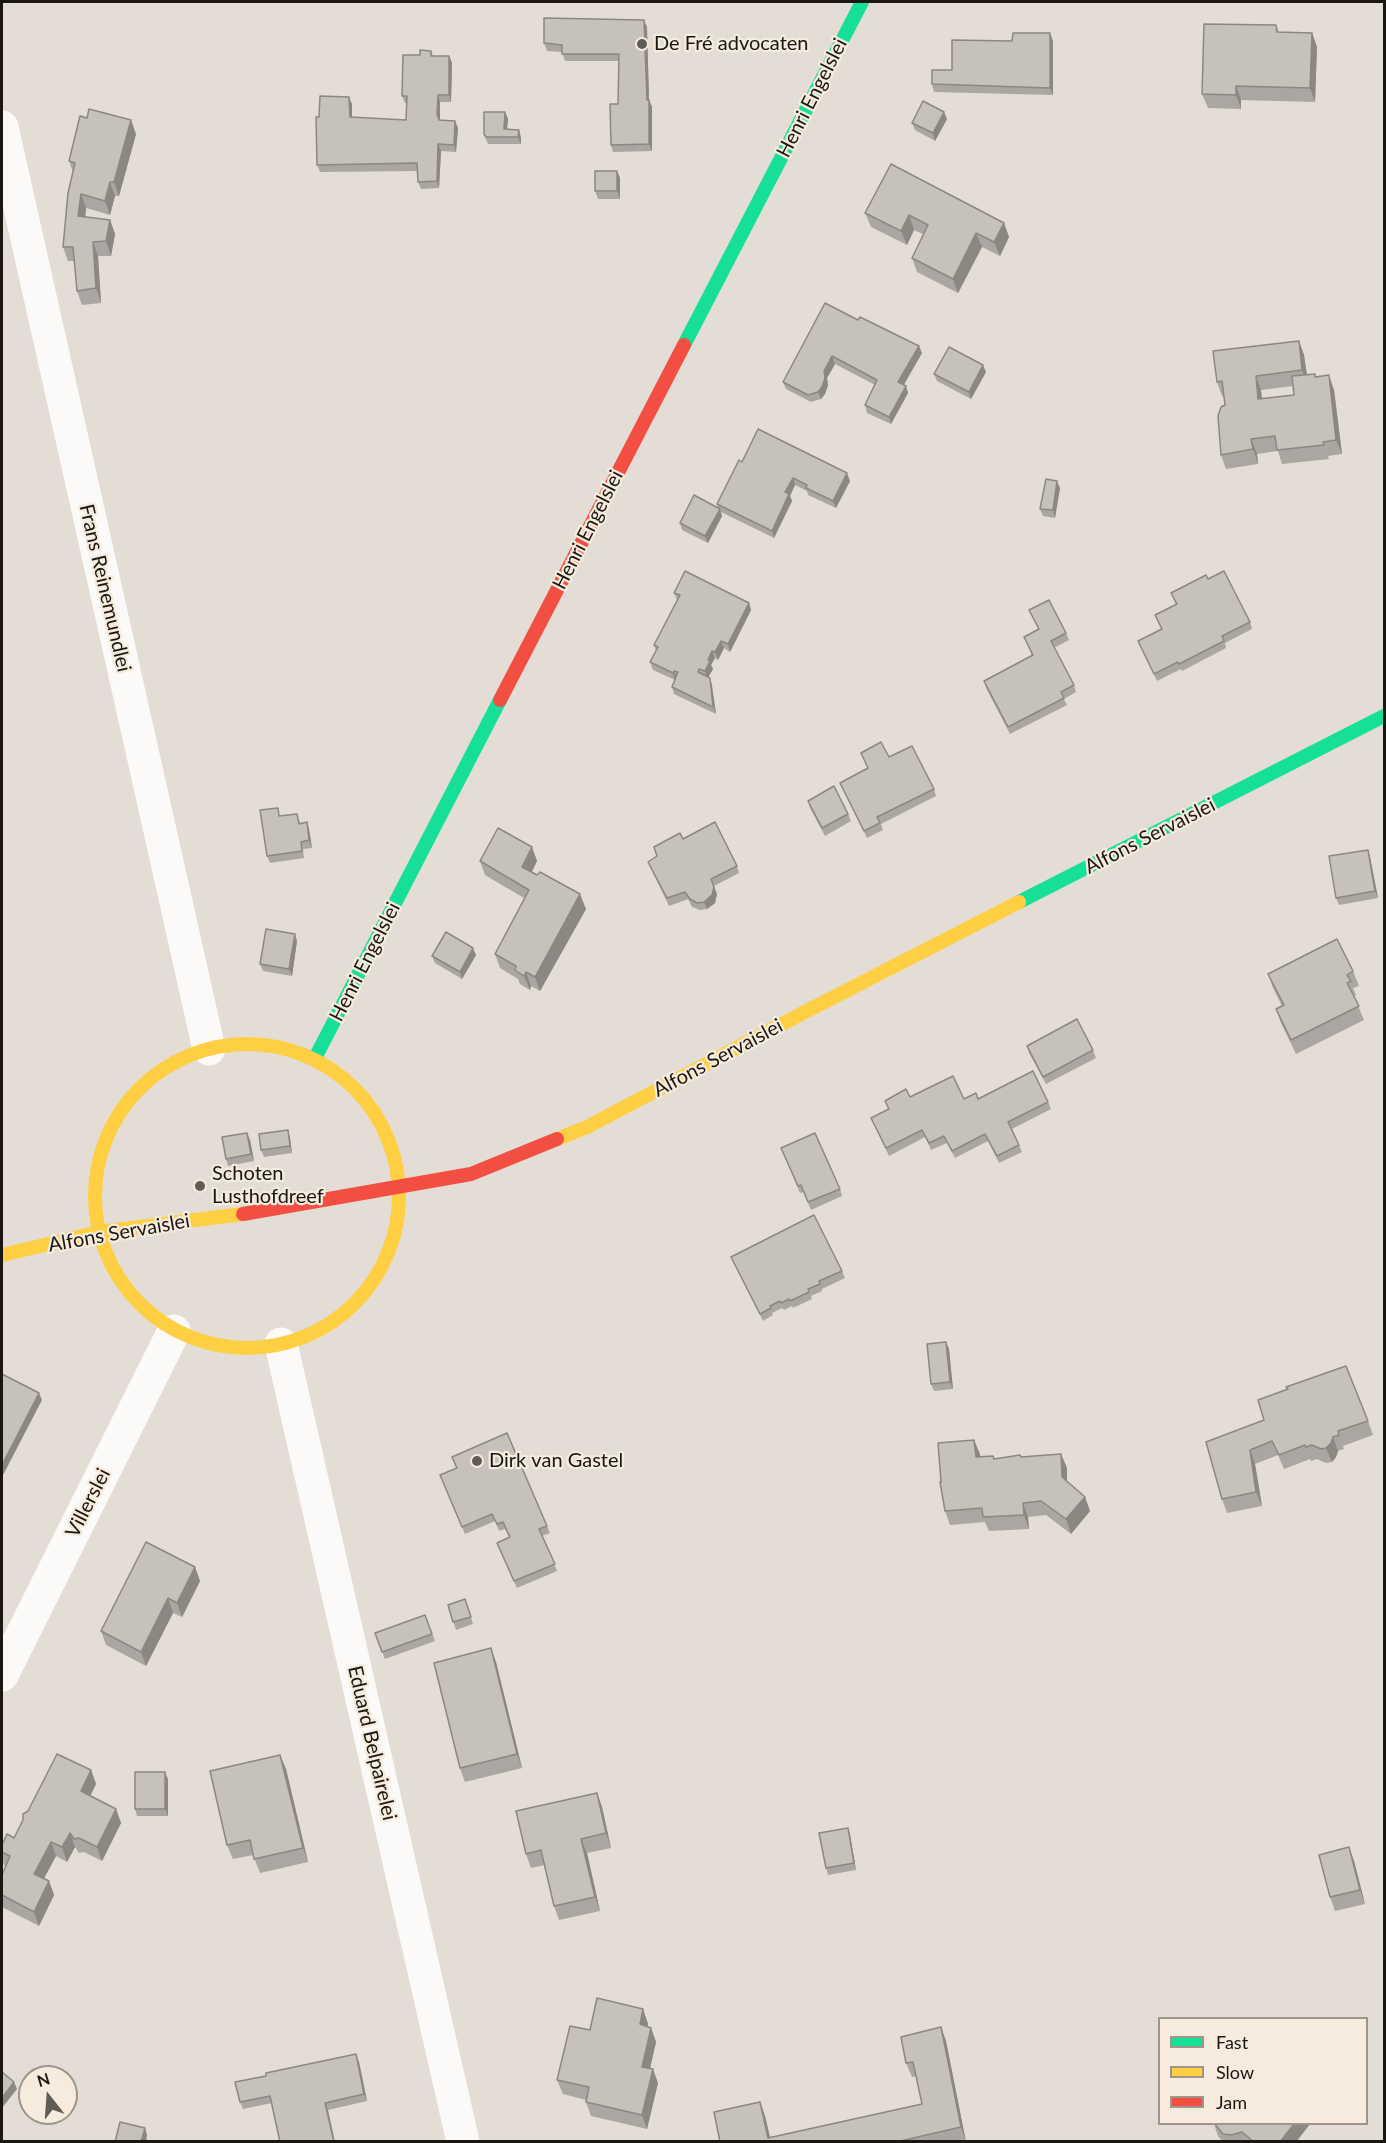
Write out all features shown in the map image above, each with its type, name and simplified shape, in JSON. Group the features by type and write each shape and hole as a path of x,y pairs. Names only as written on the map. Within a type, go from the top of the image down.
{"street":[{"name":"Henri Engelslei","path":"315,1058 862,2"},
{"name":"Frans Reinemundlei","path":"2,127 209,1049"},
{"name":"Alfons Servaislei","path":"2,1255 99,1232 264,1211 471,1174 587,1127 801,1014 1384,716"},
{"path":"237,1044 265,1045 292,1050 315,1058 345,1078 367,1101 384,1128 395,1158 399,1187 397,1225 387,1258 369,1288 344,1314 315,1333 281,1344 253,1348 224,1346 196,1340 174,1331 138,1303 114,1270 99,1232 94,1193 100,1154 116,1118 141,1087 173,1064 209,1049 237,1044"},
{"name":"Villerslei","path":"2,1675 174,1331"},
{"name":"Eduard Belpairelei","path":"281,1344 463,2142"}],"building":[{"path":"544,18 644,20 649,144 611,145 610,104 618,104 619,54 562,54 562,45 544,43"},
{"path":"1204,24 1276,25 1277,32 1312,33 1310,88 1236,86 1236,95 1202,94"},
{"path":"1013,33 1050,33 1050,88 932,84 932,70 952,70 952,40 1012,41"},
{"path":"420,50 431,51 431,56 449,56 449,95 438,95 437,114 439,120 455,121 454,145 438,144 437,181 418,182 417,163 317,165 316,117 319,117 320,96 349,97 350,117 406,120 407,96 402,96 403,55 420,55"},
{"path":"923,101 944,112 933,133 912,123"},
{"path":"89,109 131,120 114,182 110,182 105,201 81,194 78,216 110,220 106,241 93,242 96,288 77,291 73,247 63,247 68,193 75,163 69,161 80,116 87,118"},
{"path":"484,112 505,112 504,129 519,130 518,137 486,137"},
{"path":"891,164 1004,223 994,242 976,233 953,279 912,258 928,225 909,215 901,231 865,213"},
{"path":"595,171 617,171 617,191 595,191"},
{"path":"825,303 858,320 860,317 919,346 898,382 906,386 889,417 865,405 877,380 832,356 824,371 825,378 818,392 808,395 783,382"},
{"path":"1299,341 1302,370 1256,376 1258,399 1294,395 1292,376 1329,375 1336,440 1323,442 1324,445 1277,450 1275,436 1251,439 1253,449 1221,455 1218,416 1221,407 1225,405 1222,381 1217,382 1213,351"},
{"path":"949,347 983,365 969,392 934,374"},
{"path":"758,429 847,473 833,501 806,488 807,485 793,478 785,492 789,494 772,531 717,504 739,460 742,462"},
{"path":"1046,479 1057,481 1053,510 1040,509"},
{"path":"694,495 720,509 705,536 680,523"},
{"path":"685,571 749,603 728,644 721,641 715,652 712,651 705,671 699,669 698,672 710,678 713,707 672,687 678,672 673,673 650,662 658,647 654,645 680,595 674,593"},
{"path":"1224,571 1250,622 1222,636 1224,641 1154,674 1138,641 1162,629 1155,615 1177,604 1171,593 1206,575 1208,579"},
{"path":"1049,600 1066,633 1051,641 1074,685 1061,692 1064,698 1008,727 984,681 1033,655 1024,637 1039,629 1029,610"},
{"path":"881,742 889,757 912,746 934,789 877,817 880,823 864,831 840,783 868,768 861,753"},
{"path":"834,786 848,814 822,828 808,801"},
{"path":"278,808 279,816 297,814 299,824 307,822 309,840 301,842 302,851 267,856 260,810"},
{"path":"715,822 737,866 711,879 714,887 712,895 704,902 697,903 685,892 667,898 648,862 657,856 654,847 680,833 683,839"},
{"path":"498,828 532,847 522,867 537,875 540,872 580,894 535,977 526,972 524,976 515,970 516,966 495,954 529,890 480,861"},
{"path":"1368,850 1375,891 1336,898 1329,856"},
{"path":"266,929 295,934 289,969 260,964"},
{"path":"446,932 473,948 460,972 432,956"},
{"path":"1337,939 1353,971 1347,975 1351,981 1347,983 1359,1006 1291,1040 1276,1009 1284,1005 1268,974"},
{"path":"1077,1019 1093,1050 1043,1077 1027,1046"},
{"path":"1033,1071 1048,1102 1008,1122 1019,1145 997,1156 985,1134 952,1151 944,1136 929,1143 922,1130 886,1148 871,1118 889,1109 885,1101 906,1089 910,1097 953,1076 964,1099 976,1093 978,1099"},
{"path":"288,1130 290,1146 261,1150 259,1134"},
{"path":"247,1133 251,1154 226,1159 222,1137"},
{"path":"815,1133 840,1189 808,1202 781,1148"},
{"path":"814,1215 842,1271 819,1281 820,1284 808,1289 809,1292 790,1301 789,1299 781,1303 780,1301 760,1314 731,1257"},
{"path":"946,1342 950,1382 931,1384 927,1344"},
{"path":"1346,1366 1368,1421 1338,1431 1339,1435 1333,1437 1326,1448 1321,1449 1312,1445 1306,1447 1305,1445 1279,1455 1272,1441 1250,1450 1256,1492 1222,1499 1206,1442 1264,1420 1258,1400 1288,1389 1286,1387"},
{"path":"2,1374 39,1393 2,1465"},
{"path":"507,1433 547,1526 539,1529 555,1564 514,1581 497,1543 510,1537 503,1522 497,1524 492,1514 462,1527 440,1475 457,1468 452,1457"},
{"path":"974,1440 976,1457 993,1456 994,1459 1020,1455 1021,1457 1061,1454 1062,1477 1085,1497 1066,1519 1041,1501 1023,1503 1024,1515 983,1517 982,1508 945,1511 940,1482 938,1443"},
{"path":"146,1542 195,1567 177,1603 168,1598 141,1652 101,1631"},
{"path":"465,1599 471,1617 453,1622 448,1605"},
{"path":"425,1615 432,1634 382,1652 375,1633"},
{"path":"491,1648 517,1754 460,1768 434,1663"},
{"path":"57,1754 91,1770 81,1791 116,1809 97,1847 79,1838 74,1839 70,1833 62,1847 51,1842 34,1874 49,1881 34,1912 2,1895 2,1875 10,1856 2,1852 2,1845 7,1834 14,1838 23,1820 23,1814 28,1811"},
{"path":"280,1755 303,1848 254,1859 250,1840 227,1845 210,1771"},
{"path":"135,1772 165,1772 165,1809 135,1809"},
{"path":"597,1793 606,1833 581,1839 595,1897 554,1906 541,1850 526,1854 516,1811"},
{"path":"848,1828 854,1863 826,1868 819,1833"},
{"path":"1349,1847 1360,1890 1330,1897 1319,1855"},
{"path":"597,1998 643,2009 640,2024 651,2028 642,2067 653,2069 642,2115 586,2102 589,2087 557,2080 570,2026 590,2030"},
{"path":"941,2027 961,2127 896,2142 720,2142 714,2112 760,2102 768,2138 922,2104 913,2062 906,2063 901,2037"},
{"path":"356,2054 364,2094 325,2103 334,2142 280,2142 270,2096 240,2102 235,2082"},
{"path":"2,2072 14,2082 2,2098"},
{"path":"120,2122 145,2128 141,2142 115,2142"},
{"path":"1216,2125 1293,2125 1280,2142 1254,2142 1242,2132 1231,2135 1223,2134"}],"traffic: fast":[{"path":"684,345 862,2"},
{"path":"315,1058 500,700"},
{"path":"1019,902 1384,716"}],"traffic: slow":[{"path":"557,1139 587,1127 1019,902"},
{"path":"247,1044 277,1047 305,1056 331,1070 354,1089 373,1112 387,1138 396,1166 399,1196 396,1226 387,1254 373,1280 354,1303 331,1322 305,1336 277,1345 247,1348 217,1345 189,1336 163,1322 140,1303 121,1280 107,1254 98,1226 95,1196 98,1166 107,1138 121,1112 140,1089 163,1070 189,1056 217,1047 247,1044"},
{"path":"2,1255 99,1232 243,1214"}],"traffic: jam":[{"path":"500,700 684,345"},
{"path":"243,1214 471,1174 557,1139"}],"place":[{"name":"De Fré advocaten","path":"642,44"},
{"name":"Schoten Lusthofdreef","path":"200,1186"},
{"name":"Dirk van Gastel","path":"477,1461"}]}
